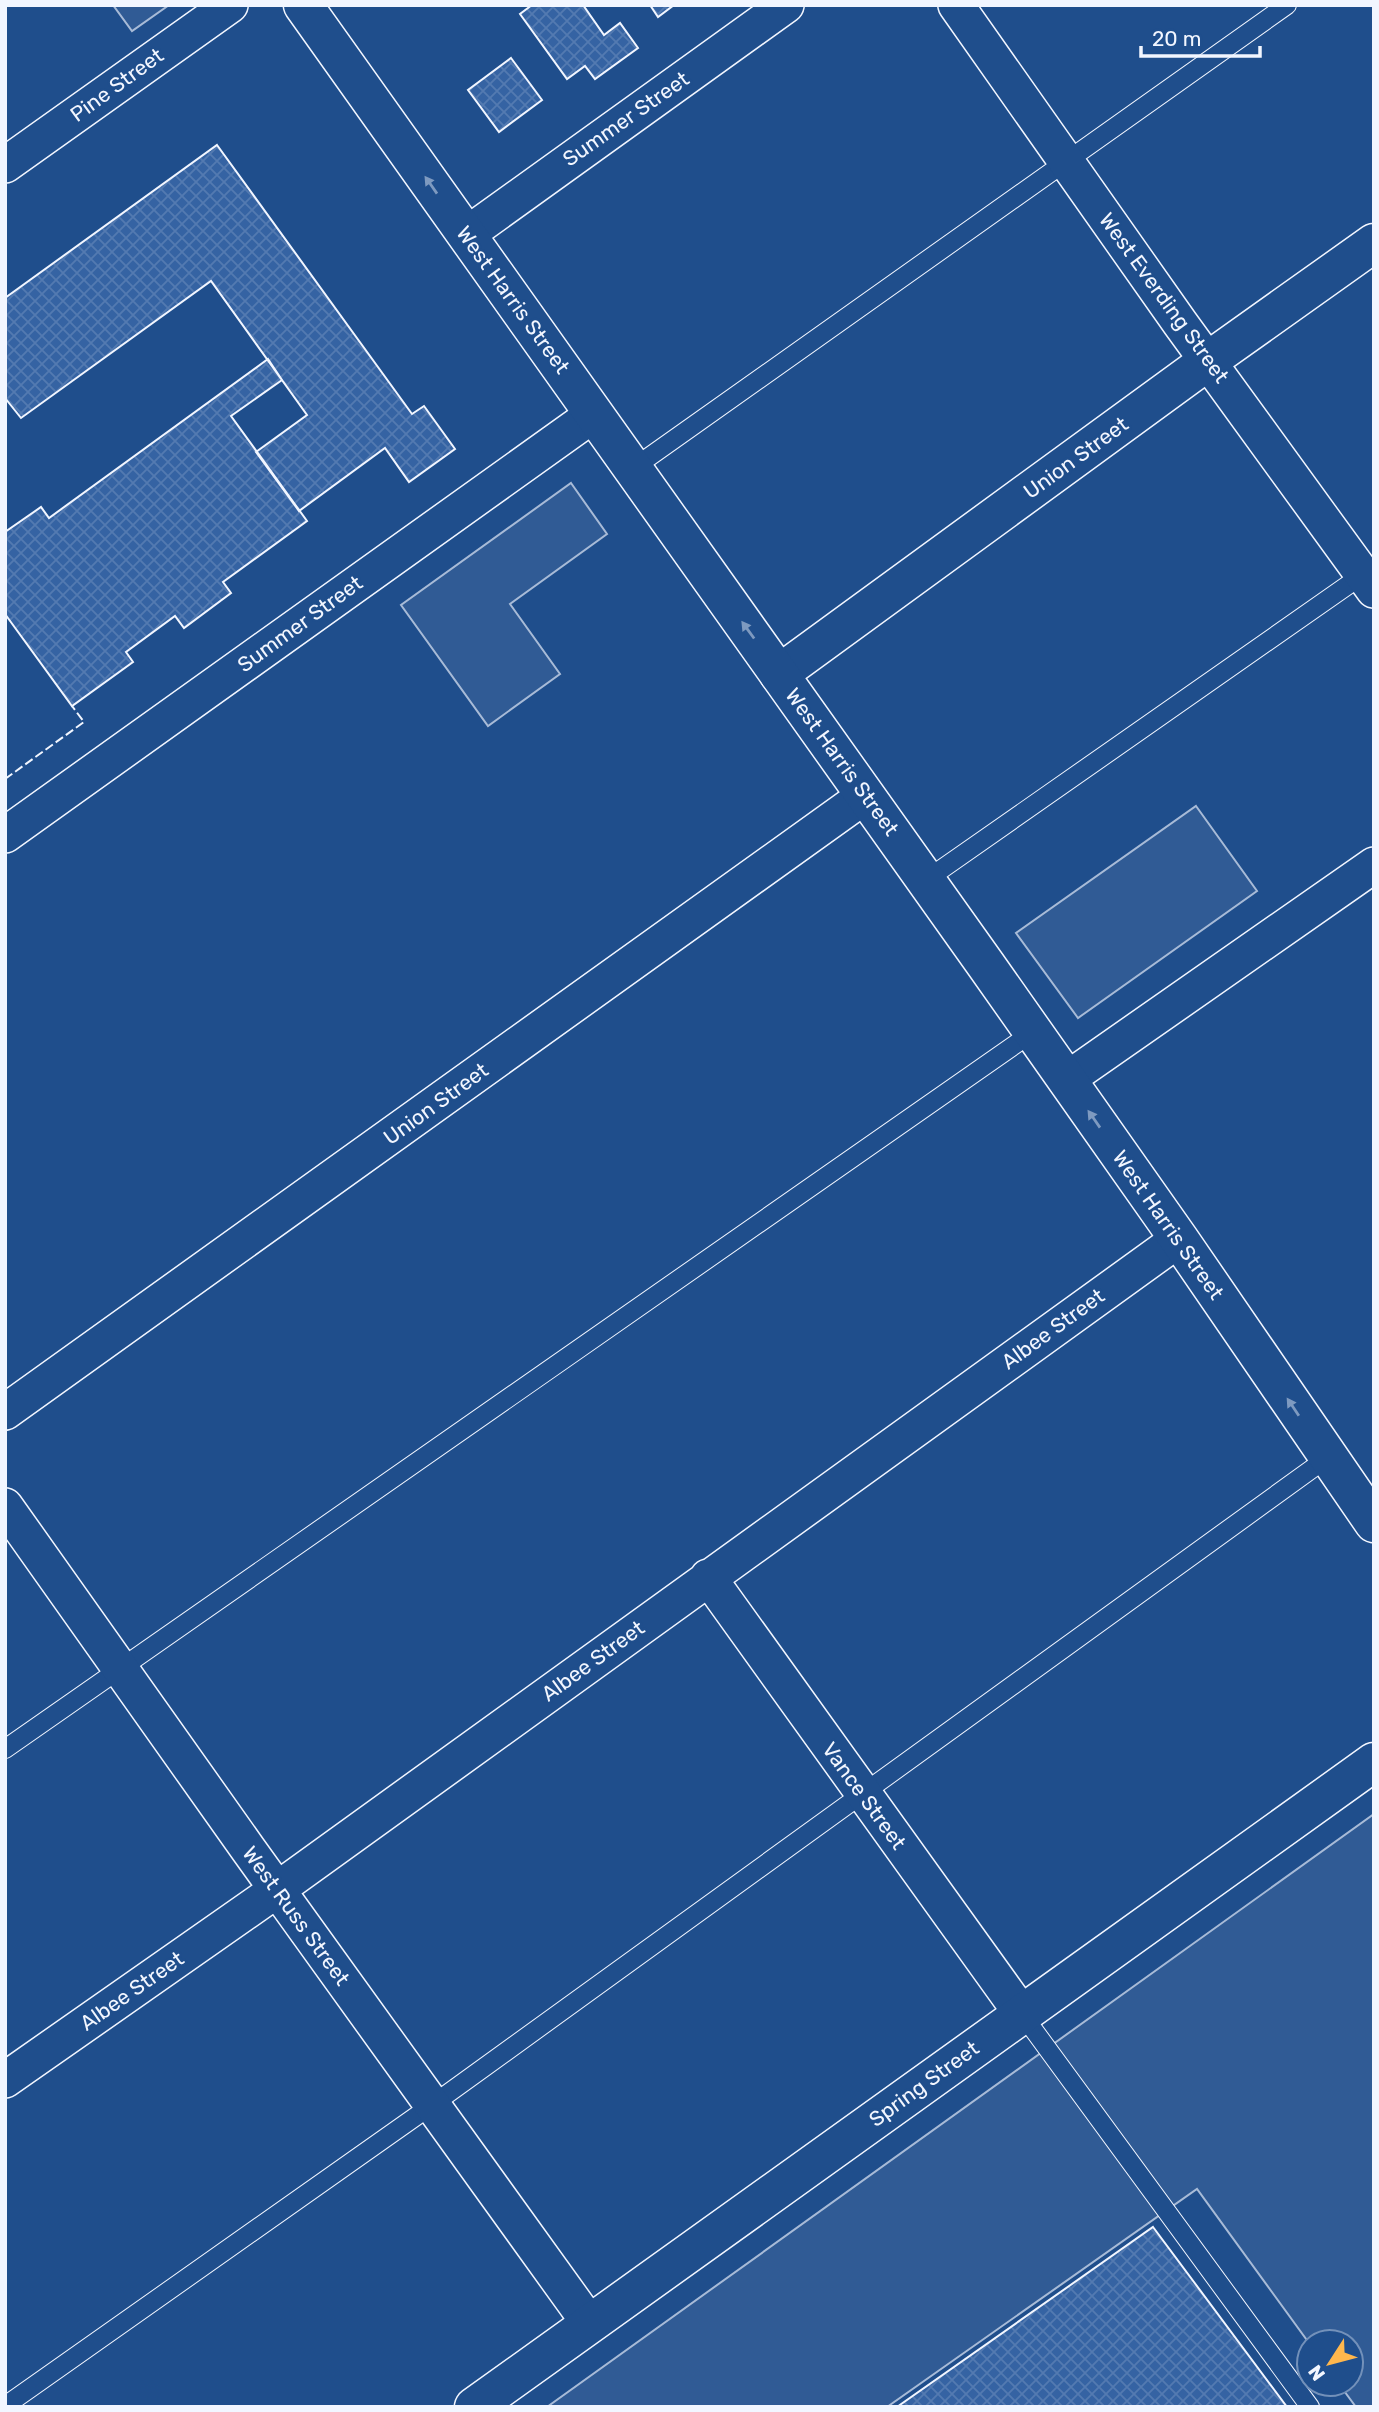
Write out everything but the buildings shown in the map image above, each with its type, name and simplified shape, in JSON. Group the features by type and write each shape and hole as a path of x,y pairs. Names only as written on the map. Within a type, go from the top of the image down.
{"main road":[{"name":"West Harris Street","path":"303,5 926,880 1179,1239 1374,1523"},
{"name":"Union Street","path":"779,674 1374,243"},
{"name":"Spring Street","path":"474,2407 1374,1762"}],"street":[{"name":"Pine Street","path":"5,165 230,5"},
{"name":"Summer Street","path":"466,235 786,5"},
{"name":"West Everding Street","path":"956,5 1208,361 1370,578"},
{"name":"Summer Street","path":"5,835 594,414"},
{"name":"Union Street","path":"5,1412 866,795"},
{"path":"1066,1080 1374,865"},
{"name":"Albee Street","path":"5,2080 278,1889 1179,1239"},
{"name":"West Russ Street","path":"5,1506 590,2324"},
{"name":"Vance Street","path":"708,1577 1022,2014"}],"lane":[{"path":"632,469 1287,5"},
{"path":"926,880 1370,578"},
{"path":"5,1749 1033,1032"},
{"path":"5,2406 432,2105 1327,1458"},
{"path":"1022,2014 1310,2407"}],"shaded area":[{"path":"113,5 169,5 132,31"},
{"path":"571,483 607,534 510,604 560,674 488,726 401,605"},
{"path":"1196,806 1257,891 1078,1018 1016,933"},
{"path":"1374,1814 1374,2407 1356,2407 1349,2398 1365,2398 1365,2328 1298,2328 1197,2189 887,2407 547,2407"}],"fence":[{"path":"5,779 84,722 72,706"}]}
